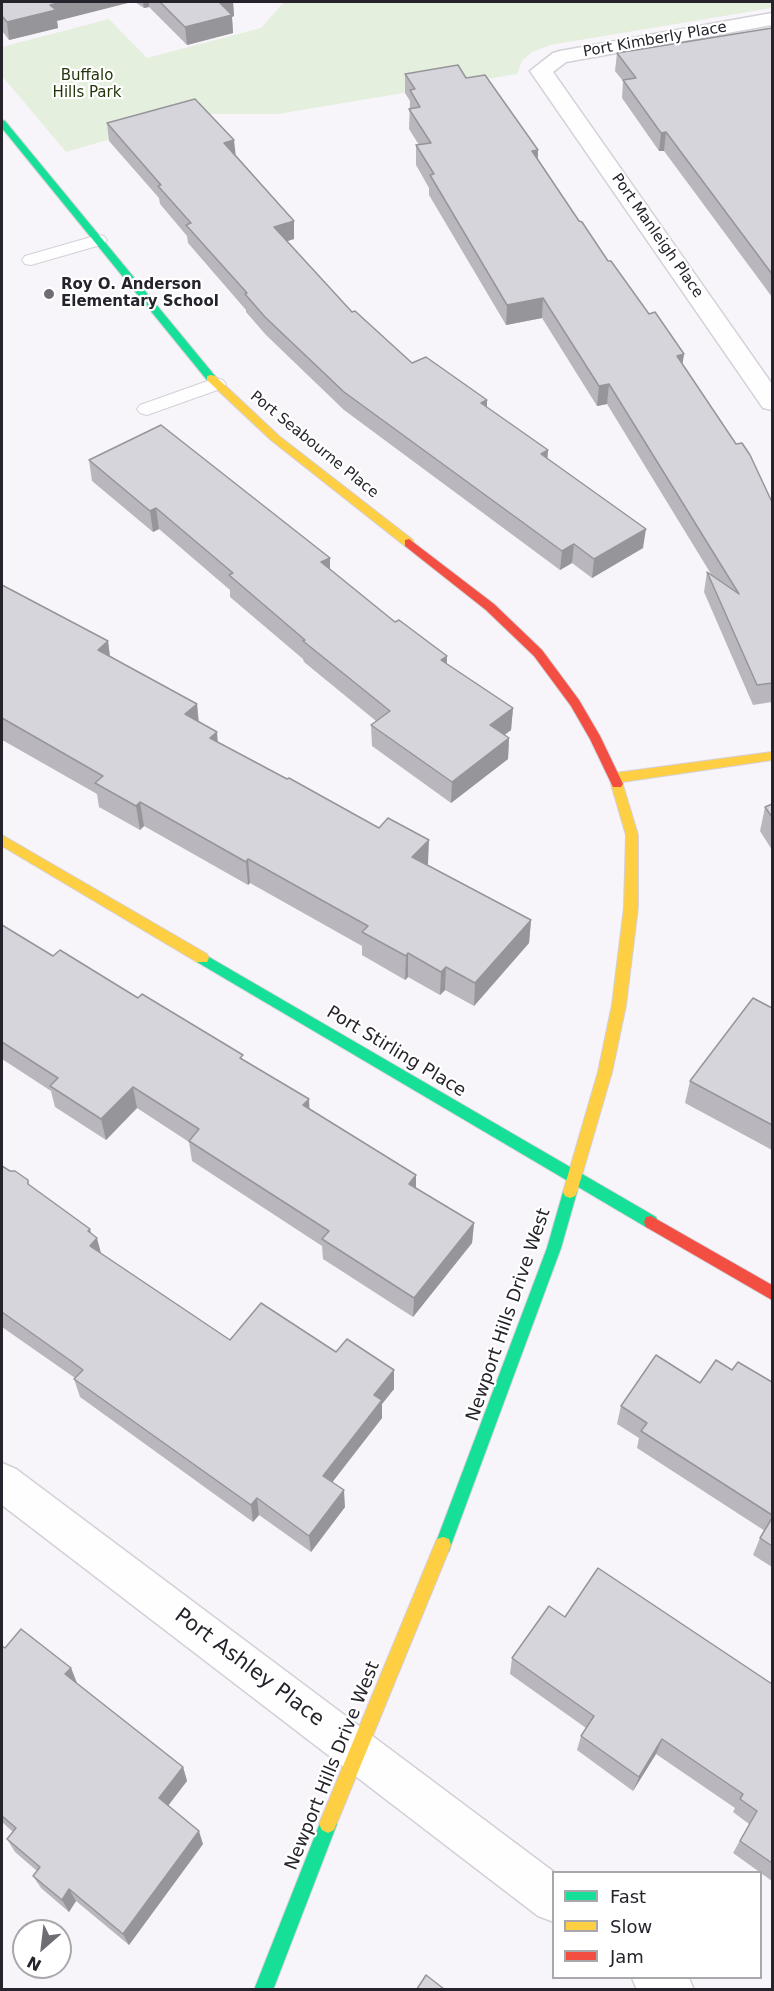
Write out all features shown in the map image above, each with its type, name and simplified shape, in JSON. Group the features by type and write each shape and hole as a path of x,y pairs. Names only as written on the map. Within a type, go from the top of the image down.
{"street":[{"name":"Port Kimberly Place","path":"541,71 560,57 772,20"},
{"name":"Port Manleigh Place","path":"541,71 772,402"},
{"name":"Port Seabourne Place","path":"2,123 216,384 275,438 490,607 538,653 576,703 615,778"},
{"path":"615,778 772,756"},
{"name":"Newport Hills Drive West","path":"263,1989 357,1749 453,1522 550,1260 605,1072 629,940 632,886 632,835 615,778"},
{"name":"Port Stirling Place","path":"2,840 772,1293"},
{"name":"Port Ashley Place","path":"2,1482 552,1898"},
{"path":"658,1979 671,1989"}],"lane":[{"path":"31,260 98,240"},
{"path":"147,409 216,384"}],"green space":[{"name":"Buffalo Hills Park","path":"284,2 772,2 772,8 550,45 532,52 522,61 517,74 278,114 196,114 66,152 2,76 2,47 109,19 147,58 261,28"}],"building":[{"path":"2,2 62,2 50,5 56,10 7,22 2,16"},
{"path":"160,2 219,2 232,15 185,27"},
{"path":"772,28 772,274 666,132 661,133 623,80 636,78 617,53"},
{"path":"458,65 466,78 485,75 538,150 532,151 579,221 649,314 655,312 684,354 677,356 736,444 742,443 750,455 772,502 772,683 757,685 707,572 739,594 609,384 599,386 543,298 507,305 430,175 434,174 416,145 431,143 409,109 420,107 410,90 415,89 405,74"},
{"path":"195,99 234,140 224,143 294,221 274,227 352,312 355,311 412,363 426,357 487,400 481,403 548,450 541,454 646,529 594,559 574,544 562,551 344,392 265,317 245,294 247,293 186,225 191,223 107,123"},
{"path":"161,425 330,558 321,562 395,622 399,620 447,656 441,660 513,708 490,725 509,738 452,782 371,725 390,711 303,641 305,640 229,575 233,573 156,508 150,511 89,460"},
{"path":"2,585 108,641 98,650 197,704 185,714 217,732 210,738 289,778 379,828 388,818 429,840 412,857 531,920 475,983 446,967 441,972 408,953 406,956 362,932 368,926 248,859 246,862 140,802 136,806 95,783 103,776 2,718"},
{"path":"772,804 772,817 765,807"},
{"path":"2,925 53,956 60,950 138,998 142,994 243,1055 240,1058 309,1099 303,1105 416,1175 409,1184 474,1223 414,1298 322,1239 329,1231 189,1141 199,1129 133,1087 101,1119 50,1086 58,1078 2,1042"},
{"path":"753,998 772,1008 772,1125 690,1081"},
{"path":"2,1166 28,1180 28,1184 90,1229 88,1231 97,1238 90,1246 230,1340 261,1303 336,1352 347,1339 394,1370 374,1395 382,1400 323,1476 344,1490 309,1536 257,1498 251,1505 74,1379 83,1370 2,1312"},
{"path":"656,1355 700,1383 716,1360 732,1370 738,1362 772,1382 772,1515 641,1431 647,1423 621,1406"},
{"path":"772,1518 772,1546 760,1538"},
{"path":"598,1568 772,1684 772,1863 740,1841 757,1811 740,1799 743,1794 662,1739 639,1777 581,1736 594,1716 512,1658 549,1606 565,1617"},
{"path":"21,1629 71,1668 65,1674 183,1767 159,1798 199,1831 123,1934 69,1889 62,1900 33,1876 40,1867 7,1839 16,1828 2,1816 2,1646 5,1648"},
{"path":"426,1975 444,1989 417,1989"}],"traffic: fast":[{"path":"2,123 211,378"},
{"path":"202,958 651,1222"},
{"path":"443,1545 554,1248 570,1192"},
{"path":"263,1990 328,1824"}],"traffic: slow":[{"path":"211,378 275,438 409,543"},
{"path":"615,778 772,756"},
{"path":"570,1192 605,1072 619,1005 631,907 632,835 617,784"},
{"path":"2,840 202,958"},
{"path":"328,1824 443,1545"}],"traffic: jam":[{"path":"409,543 490,607 538,653 575,703 596,739 617,784"},
{"path":"651,1222 772,1293"}],"place":[{"name":"Roy O. Anderson Elementary School","path":"49,294"}]}
